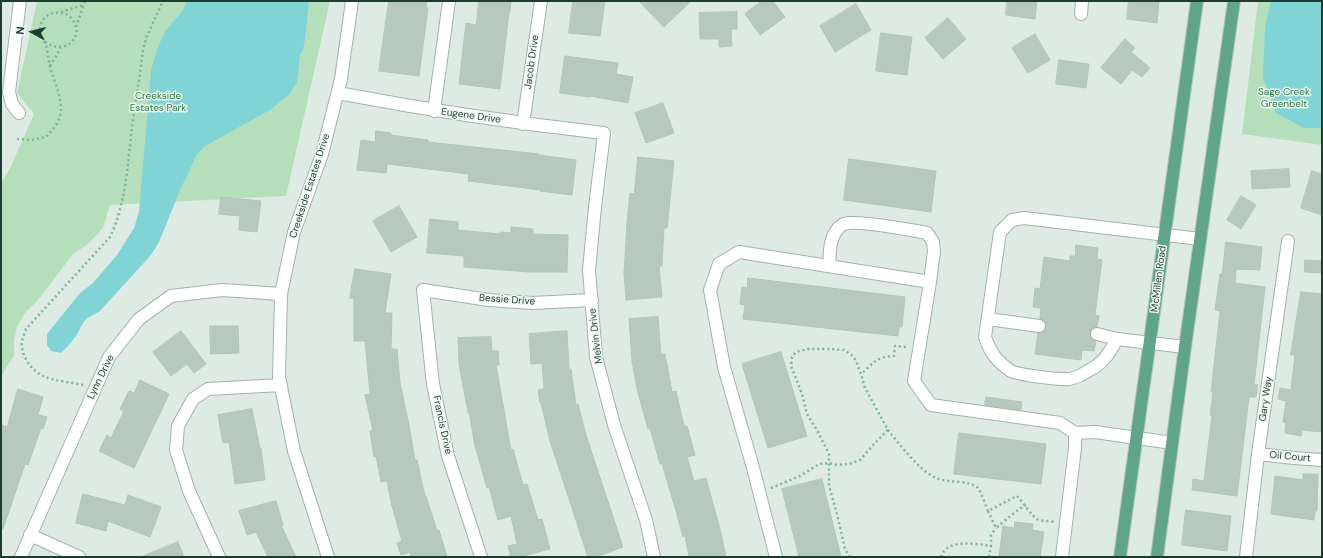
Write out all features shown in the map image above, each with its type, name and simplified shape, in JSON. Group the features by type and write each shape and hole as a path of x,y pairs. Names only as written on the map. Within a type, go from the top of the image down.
{"main road":[{"name":"McMillen Road","path":"1120,557 1151,344 1197,1"},
{"path":"1157,557 1234,1"}],"street":[{"path":"19,113 12,104 9,92 20,1"},
{"name":"Creekside Estates Drive","path":"328,557 294,451 280,384 281,294 294,232 322,154 338,93 352,1"},
{"path":"434,110 449,1"},
{"name":"Jacob Drive","path":"524,124 541,1"},
{"path":"1081,14 1082,1"},
{"name":"Eugene Drive","path":"338,93 524,124 604,133"},
{"name":"Melvin Drive","path":"604,133 589,270 596,357 614,424 646,520 654,557"},
{"path":"1117,339 1106,359 1086,373 1068,379 1034,376 1012,372 1000,363 989,349 985,337 1000,232 1012,220 1024,218 1200,240"},
{"path":"829,266 832,241 836,231 843,225 854,223 927,233 933,242 934,251 914,381 931,405 1060,423 1075,433 1095,432 1172,443"},
{"name":"Gary Way","path":"1246,557 1258,454 1288,241"},
{"path":"776,557 724,368 710,290 719,264 739,252 930,282"},
{"name":"Lynn Drive","path":"21,557 109,357 139,318 171,296 222,290 281,294"},
{"name":"Bessie Drive","path":"422,290 489,300 532,303 592,300"},
{"name":"Francis Drive","path":"422,290 433,384 448,456 481,557"},
{"path":"988,319 1039,326"},
{"path":"1096,334 1151,344 1185,347"},
{"path":"220,557 189,491 176,450 178,426 193,399 208,390 280,384"},
{"path":"1062,557 1076,448 1075,433"},
{"name":"Oil Court","path":"1258,454 1322,460"},
{"path":"30,536 79,557"}],"path":[{"path":"50,66 62,48 74,38 85,1"},
{"path":"83,385 44,376 35,370 22,352 22,341 26,329 110,237 114,228 120,211 126,180 143,50 146,38 163,1"},
{"path":"17,139 30,140 46,137 57,124 61,109 59,93 50,66 45,42 40,32 42,21 50,14 83,5"},
{"path":"61,12 71,18 76,28"},
{"path":"45,42 56,48 62,48"},
{"path":"861,374 874,361 884,356 894,356 895,346 920,348"},
{"path":"850,557 845,549 838,514 829,486 829,454 807,414 802,394 791,366 792,357 796,352 830,349 844,350 853,356 865,388 888,430 905,451 923,469 937,478 973,485 978,489 996,528"},
{"path":"759,492 800,476 819,464 849,464 860,460 888,430"},
{"path":"988,511 1016,496 1039,520 1066,523"},
{"path":"989,557 992,535 996,528 1016,510 1026,505"},
{"path":"941,557 943,552 953,545 969,543 991,546"}],"green space":[{"name":"Creekside Estates Park","path":"37,1 330,1 286,196 110,205 103,228 88,244 73,254 38,300 25,313 17,327 14,341 14,356 1,376 1,184 11,166 34,114 17,93"},
{"name":"Sage Creek Greenbelt","path":"1258,1 1322,1 1322,145 1242,134"}],"water":[{"path":"187,1 309,1 305,39 303,50 300,55 297,82 290,94 270,110 205,146 197,154 181,188 159,242 151,255 100,311 86,319 76,336 61,353 51,351 47,345 47,334 80,293 93,283 117,255 134,228 139,212 151,71 156,52 165,32 183,10"},
{"name":"Sage Creek Greenbelt","path":"1271,1 1322,1 1322,128 1304,128 1276,113 1263,77 1265,26"}],"building":[{"path":"389,1 427,1 426,8 428,8 419,76 379,71"},
{"path":"479,1 511,1 500,89 459,84 466,23 476,25"},
{"path":"573,1 605,1 600,36 569,33"},
{"path":"639,1 691,1 664,27"},
{"path":"762,1 773,1 785,17 760,35 745,14"},
{"path":"1007,1 1037,1 1035,19 1006,15"},
{"path":"1129,1 1159,1 1157,23 1127,19"},
{"path":"856,4 871,30 835,52 820,26"},
{"path":"737,12 737,29 731,29 732,46 719,47 719,39 700,39 699,13"},
{"path":"948,18 966,39 943,59 925,38"},
{"path":"881,33 912,37 907,75 876,71"},
{"path":"1035,34 1050,60 1028,73 1012,48"},
{"path":"1125,39 1135,48 1131,52 1150,68 1142,77 1132,70 1121,84 1101,68"},
{"path":"565,56 618,63 616,74 633,77 628,103 590,96 560,93"},
{"path":"1059,60 1089,64 1086,88 1056,84"},
{"path":"663,103 674,133 646,143 635,113"},
{"path":"376,131 391,133 391,135 428,140 428,142 539,154 576,160 572,195 468,181 469,174 387,164 386,173 357,170 361,140 375,142"},
{"path":"638,157 674,161 667,228 664,228 662,266 659,266 662,297 626,300 624,273 627,223 630,193 634,194"},
{"path":"849,159 936,171 931,212 844,200"},
{"path":"1289,169 1290,187 1252,189 1251,171"},
{"path":"1312,171 1322,174 1322,215 1301,208"},
{"path":"1241,196 1256,205 1241,229 1227,220"},
{"path":"221,197 261,201 257,232 239,230 240,216 219,214"},
{"path":"399,206 417,237 391,252 373,221"},
{"path":"430,219 458,222 458,230 500,234 500,232 511,233 511,227 533,229 533,234 568,235 567,272 529,272 464,267 464,256 427,253"},
{"path":"1226,242 1262,247 1260,270 1236,269 1235,283 1265,287 1254,385 1258,385 1256,397 1249,397 1237,496 1192,490 1193,479 1204,481 1212,415 1210,415 1213,392 1211,392 1220,311 1215,310"},
{"path":"1076,245 1098,248 1097,259 1102,260 1095,315 1099,316 1097,327 1092,329 1090,333 1092,339 1096,341 1094,351 1082,350 1081,360 1035,354 1038,333 1045,331 1046,327 1044,320 1040,319 1041,308 1033,307 1035,288 1040,289 1044,257 1070,261 1070,256 1075,256"},
{"path":"1305,260 1322,261 1322,273 1305,272"},
{"path":"355,269 391,274 385,313 392,313 391,349 397,349 400,383 415,460 417,460 425,496 437,531 439,530 447,557 411,557 410,552 401,555 397,543 402,541 392,506 387,481 381,482 376,456 374,457 370,431 373,431 365,395 370,394 365,341 354,341 354,299 350,298"},
{"path":"748,278 905,297 902,327 899,327 898,336 743,319 745,305 740,304 742,287 747,288"},
{"path":"1301,292 1322,294 1322,432 1302,430 1301,436 1285,433 1286,423 1283,422 1286,401 1278,399 1280,388 1291,390 1295,355 1291,355"},
{"path":"658,317 661,355 665,354 672,392 676,391 684,426 687,426 695,455 687,457 694,481 706,478 726,557 689,557 685,536 683,537 662,464 660,464 650,428 648,429 637,389 632,361 629,319"},
{"path":"210,326 238,326 239,353 211,354"},
{"path":"181,331 206,364 194,373 187,364 171,376 153,352"},
{"path":"567,331 569,369 571,369 576,405 578,404 586,435 623,547 596,557 588,557 550,441 538,390 544,389 542,363 531,364 529,334"},
{"path":"491,337 492,351 498,351 499,365 496,365 511,450 513,449 523,485 527,484 538,520 542,519 550,549 519,557 511,557 508,546 517,544 511,516 498,520 489,487 487,488 475,446 459,364 458,338"},
{"path":"781,352 807,436 768,448 742,364"},
{"path":"140,380 169,394 134,468 99,451 107,435 111,438 124,411 120,409 129,391 134,393"},
{"path":"18,389 43,397 38,415 47,417 43,429 41,428 28,465 25,464 3,529 1,528 1,425 7,427"},
{"path":"986,397 1022,402 1021,410 985,405"},
{"path":"252,409 260,449 261,448 265,480 235,484 229,442 223,443 218,415"},
{"path":"959,433 1046,444 1041,484 954,474"},
{"path":"1303,474 1318,474 1317,511 1315,511 1314,520 1271,514 1275,476 1303,480"},
{"path":"822,479 841,557 799,557 782,489"},
{"path":"83,494 125,505 128,495 161,507 150,537 108,521 106,531 76,523"},
{"path":"276,501 283,525 281,525 296,557 268,557 256,532 247,535 239,511"},
{"path":"1186,510 1231,516 1227,551 1182,545"},
{"path":"1015,522 1033,524 1032,530 1044,532 1040,557 999,557 1003,526 1014,528"},
{"path":"178,542 184,557 141,557"}],"tunnel":[{"path":"1039,326 1097,334"}]}
